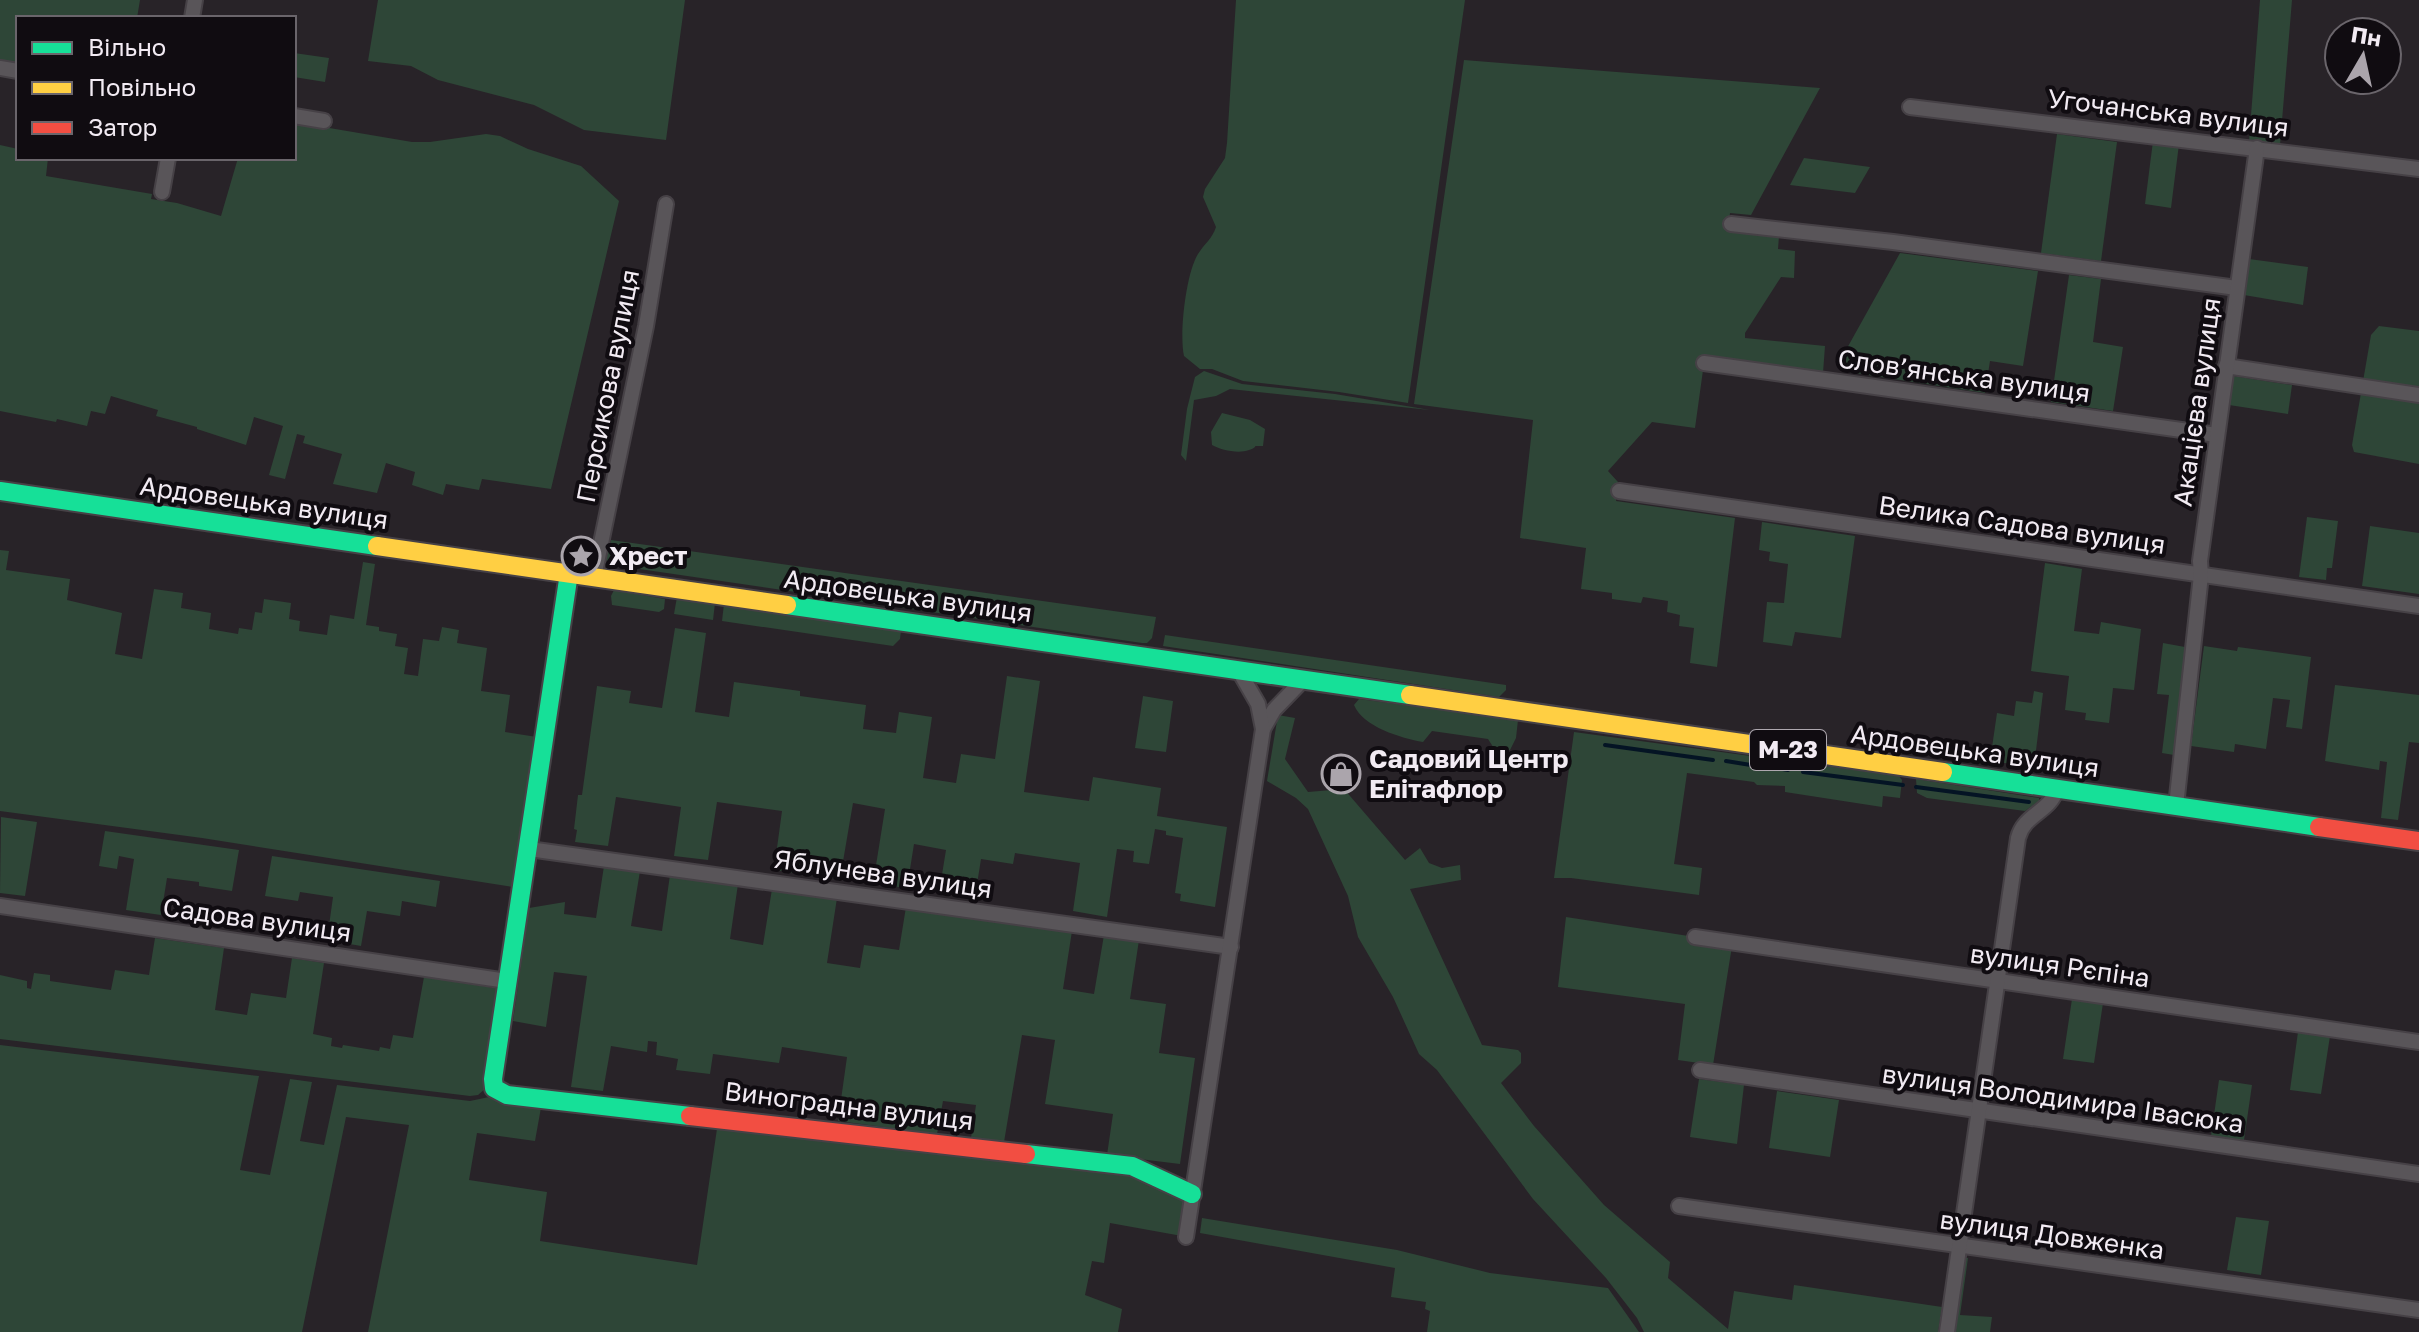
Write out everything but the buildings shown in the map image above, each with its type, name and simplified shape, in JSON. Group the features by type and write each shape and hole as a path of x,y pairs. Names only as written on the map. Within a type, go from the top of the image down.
{"main road":[{"name":"Ардовецька вулиця","path":"0,491 2419,841"},
{"path":"507,981 569,573"},
{"name":"Виноградна вулиця","path":"507,981 493,1079 494,1088 507,1095 1132,1166 1192,1194"}],"street":[{"name":"Угочанська вулиця","path":"1910,107 2419,169"},
{"path":"296,116 324,121"},
{"name":"Акацієва вулиця","path":"2176,806 2200,561 2257,148"},
{"path":"162,192 168,160"},
{"name":"Персикова вулиця","path":"594,577 646,326 666,204"},
{"path":"1731,224 1893,242 2237,288"},
{"name":"Словʼянська вулиця","path":"1704,363 2217,435"},
{"path":"2226,366 2419,395"},
{"name":"Велика Садова вулиця","path":"1619,491 2419,606"},
{"path":"1186,1237 1263,729 1258,704 1239,671"},
{"path":"1263,729 1274,710 1303,680"},
{"path":"1947,1332 2020,831 2028,818 2052,800 2057,789"},
{"name":"Яблунева вулиця","path":"529,849 1228,947"},
{"name":"Садова вулиця","path":"0,906 507,981"},
{"name":"вулиця Рєпіна","path":"1695,937 2419,1042"},
{"name":"вулиця Володимира Івасюка","path":"1700,1070 2419,1174"},
{"name":"вулиця Довженка","path":"1679,1206 2419,1310"}],"green space":[{"path":"0,0 140,0 137,16 16,16 16,64 0,61"},
{"path":"378,0 685,0 666,140 584,130 534,105 438,80 411,66 368,61"},
{"path":"1236,0 1465,0 1408,403 1243,381 1212,369 1200,369 1184,356 1183,319 1190,275 1198,254 1216,227 1203,197 1225,158"},
{"path":"2260,0 2292,0 2280,145 2249,141"},
{"path":"296,53 329,58 325,82 296,77"},
{"path":"1464,60 1820,88 1751,215 1730,213 1728,230 1779,236 1778,249 1795,251 1794,278 1781,277 1745,333 1745,338 1825,346 1823,373 1704,363 1695,428 1652,422 1608,471 1618,482 1616,501 1735,518 1717,667 1690,663 1694,628 1679,626 1680,615 1667,612 1668,601 1643,597 1641,603 1612,599 1612,593 1581,589 1586,548 1520,538 1533,420 1414,404"},
{"path":"296,122 412,142 486,134 500,136 528,149 581,166 619,201 551,489 482,479 479,490 446,484 443,495 412,485 415,472 386,463 377,493 333,484 342,454 303,443 305,436 297,434 285,479 269,475 283,426 254,417 246,445 156,416 158,410 111,396 105,414 91,411 87,426 0,411 0,145 16,149 16,160 48,160 46,176 152,194 151,199 221,216 237,160 296,160"},
{"path":"2057,134 2117,142 2101,261 2041,253"},
{"path":"2153,141 2179,144 2171,208 2145,204"},
{"path":"1804,158 1870,167 1855,193 1790,185"},
{"path":"1900,253 2038,271 2023,366 1990,361 1985,393 1842,371 1839,367 1841,359"},
{"path":"2249,259 2308,267 2303,305 2244,295"},
{"path":"2069,275 2101,279 2093,342 2123,347 2113,411 2051,402"},
{"path":"2379,326 2419,331 2419,464 2354,452 2352,445 2371,335"},
{"path":"1204,371 1242,384 1335,394 1430,410 1230,389 1216,396 1194,400 1186,461 1181,455 1187,409 1195,377"},
{"path":"2233,376 2292,385 2288,414 2229,405"},
{"path":"1222,413 1250,420 1265,429 1263,446 1240,452 1212,445 1211,432"},
{"path":"2307,517 2338,521 2332,568 2327,568 2326,580 2299,577"},
{"path":"1762,522 1855,536 1841,638 1795,632 1792,646 1763,642 1767,602 1784,603 1788,564 1769,561 1770,552 1759,550"},
{"path":"2370,526 2419,533 2419,594 2362,586"},
{"path":"611,540 1156,617 1152,638 1142,643 612,565 606,560"},
{"path":"0,550 9,551 6,570 70,579 67,600 122,613 115,654 142,659 154,589 183,593 181,608 211,613 209,629 238,634 239,628 252,630 255,612 262,613 264,599 291,603 289,619 300,621 299,631 327,635 330,615 354,619 363,562 375,564 366,625 397,634 395,646 408,648 404,674 418,676 423,639 439,641 442,627 459,630 457,643 487,648 481,691 510,695 505,732 537,737 513,887 202,838 0,811"},
{"path":"2045,563 2082,569 2074,631 2099,634 2101,622 2141,629 2134,690 2113,688 2109,723 2085,720 2086,713 2065,710 2069,676 2031,671"},
{"path":"614,590 665,599 664,609 659,612 612,605"},
{"path":"677,597 715,603 713,620 674,614"},
{"path":"724,604 901,630 900,639 893,646 722,621"},
{"path":"675,628 706,633 695,712 729,717 734,682 800,691 800,696 866,705 863,729 896,733 899,712 932,717 923,778 956,783 961,754 995,759 1007,676 1040,681 1024,792 1089,801 1093,777 1161,788 1157,816 1227,827 1215,907 1180,901 1181,894 1175,893 1183,838 1155,829 1149,864 1133,862 1134,851 1117,849 1107,917 1073,911 1080,863 1015,853 1013,864 981,859 975,897 939,893 946,850 914,844 907,888 873,884 885,809 853,803 840,879 774,870 782,811 717,802 708,860 674,856 681,807 616,797 608,846 575,842 578,795 582,795 597,686 631,691 629,703 662,708"},
{"path":"1165,635 1506,685 1506,690 1499,697 1163,646"},
{"path":"2163,643 2185,647 2174,755 2162,753 2169,695 2157,694"},
{"path":"2204,646 2237,651 2238,647 2311,657 2302,729 2286,727 2290,700 2273,698 2266,749 2235,744 2234,752 2191,746"},
{"path":"2335,685 2419,695 2419,743 2409,742 2398,820 2381,818 2387,762 2380,761 2379,770 2325,761"},
{"path":"2034,691 2043,693 2034,767 1990,761 1997,713 2014,716 2016,701 2032,703"},
{"path":"1143,696 1173,701 1166,752 1135,748"},
{"path":"1359,699 1518,720 1516,738 1510,750 1497,753 1488,739 1432,731 1423,742 1414,740 1365,720 1354,705"},
{"path":"1278,715 1295,718 1285,759 1308,792 1344,789 1405,860 1420,848 1429,863 1442,868 1460,865 1461,880 1410,889 1482,1045 1521,1053 1521,1063 1501,1083 1534,1126 1604,1205 1670,1262 1668,1278 1728,1329 1734,1291 1792,1300 1794,1285 1942,1307 1938,1332 1644,1332 1606,1278 1533,1199 1437,1070 1419,1054 1393,997 1358,937 1348,896 1308,809 1267,781"},
{"path":"1574,732 1899,776 1902,780 1900,798 1883,796 1882,807 1785,792 1785,786 1757,785 1754,782 1687,773 1674,864 1702,868 1699,895 1554,878"},
{"path":"1916,779 2039,798 2039,801 2025,811 1927,798 1917,793"},
{"path":"1,817 37,822 25,896 0,893"},
{"path":"105,831 239,850 232,891 167,878 161,915 126,910 134,859 119,856 117,869 99,866"},
{"path":"272,856 440,881 436,907 402,901 400,916 367,911 361,946 327,940 333,897 300,892 298,901 265,896"},
{"path":"604,866 640,871 631,926 662,931 670,875 738,884 730,939 763,945 772,889 837,898 827,963 860,968 864,945 899,950 906,907 1072,931 1063,989 1094,994 1104,935 1139,940 1130,999 1166,1004 1159,1053 1195,1058 1180,1164 1107,1155 1113,1114 1045,1104 1055,1040 1022,1035 1004,1142 971,1138 976,1105 943,1101 937,1134 838,1121 847,1057 782,1047 779,1063 713,1054 710,1074 676,1070 678,1059 656,1055 657,1042 648,1041 647,1052 611,1046 603,1091 571,1087 587,976 554,972 546,1027 513,1021 529,908 565,902 564,914 596,918"},
{"path":"1566,917 1695,937 1732,946 1713,1065 1678,1060 1685,1004 1558,987"},
{"path":"155,938 224,948 215,1010 247,1015 251,993 286,998 292,958 324,963 313,1034 332,1038 331,1046 342,1048 343,1045 379,1051 380,1047 390,1049 393,1035 413,1038 424,977 501,989 486,1088 478,1095 470,1096 0,1039 0,975 27,981 27,988 31,989 34,973 50,975 50,981 111,990 115,970 149,975"},
{"path":"2072,999 2103,1003 2094,1063 2063,1059"},
{"path":"2298,1032 2330,1036 2321,1094 2290,1090"},
{"path":"0,1045 259,1076 240,1170 270,1175 290,1079 312,1082 300,1141 324,1145 337,1085 470,1101 489,1097 542,1102 535,1141 477,1133 469,1180 547,1192 540,1241 697,1265 718,1122 1121,1169 1186,1196 1182,1236 1110,1223 1104,1263 1092,1261 1085,1295 1122,1309 1118,1332 368,1332 409,1125 346,1117 302,1332 0,1332"},
{"path":"1699,1079 1744,1085 1737,1144 1690,1137"},
{"path":"2219,1080 2252,1085 2244,1140 2211,1136"},
{"path":"1777,1091 1839,1100 1830,1157 1769,1148"},
{"path":"2236,1217 2269,1221 2261,1275 2227,1270"},
{"path":"1202,1218 1397,1250 1490,1273 1608,1288 1639,1332 1427,1332 1430,1311 1425,1309 1426,1302 1391,1297 1395,1268 1200,1233"},
{"path":"1962,1257 1968,1258 1960,1315 1992,1317 1990,1332 1951,1332"}],"waterway":[{"path":"1605,745 1713,760"},
{"path":"1726,761 1757,766"},
{"path":"1770,767 1788,770"},
{"path":"1803,772 1903,785"},
{"path":"1916,787 2029,802"}],"traffic: fast":[{"path":"0,491 377,546"},
{"path":"569,573 494,1088 507,1095 690,1116"},
{"path":"787,605 1410,695"},
{"path":"1943,772 2319,827"},
{"path":"1026,1154 1132,1166 1192,1194"}],"traffic: slow":[{"path":"377,546 787,605"},
{"path":"1410,695 1943,772"}],"traffic: jam":[{"path":"2319,827 2419,841"},
{"path":"690,1116 1026,1154"}],"place":[{"name":"Хрест","path":"581,556"},
{"name":"Садовий Центр Елітафлор","path":"1341,774"}]}
